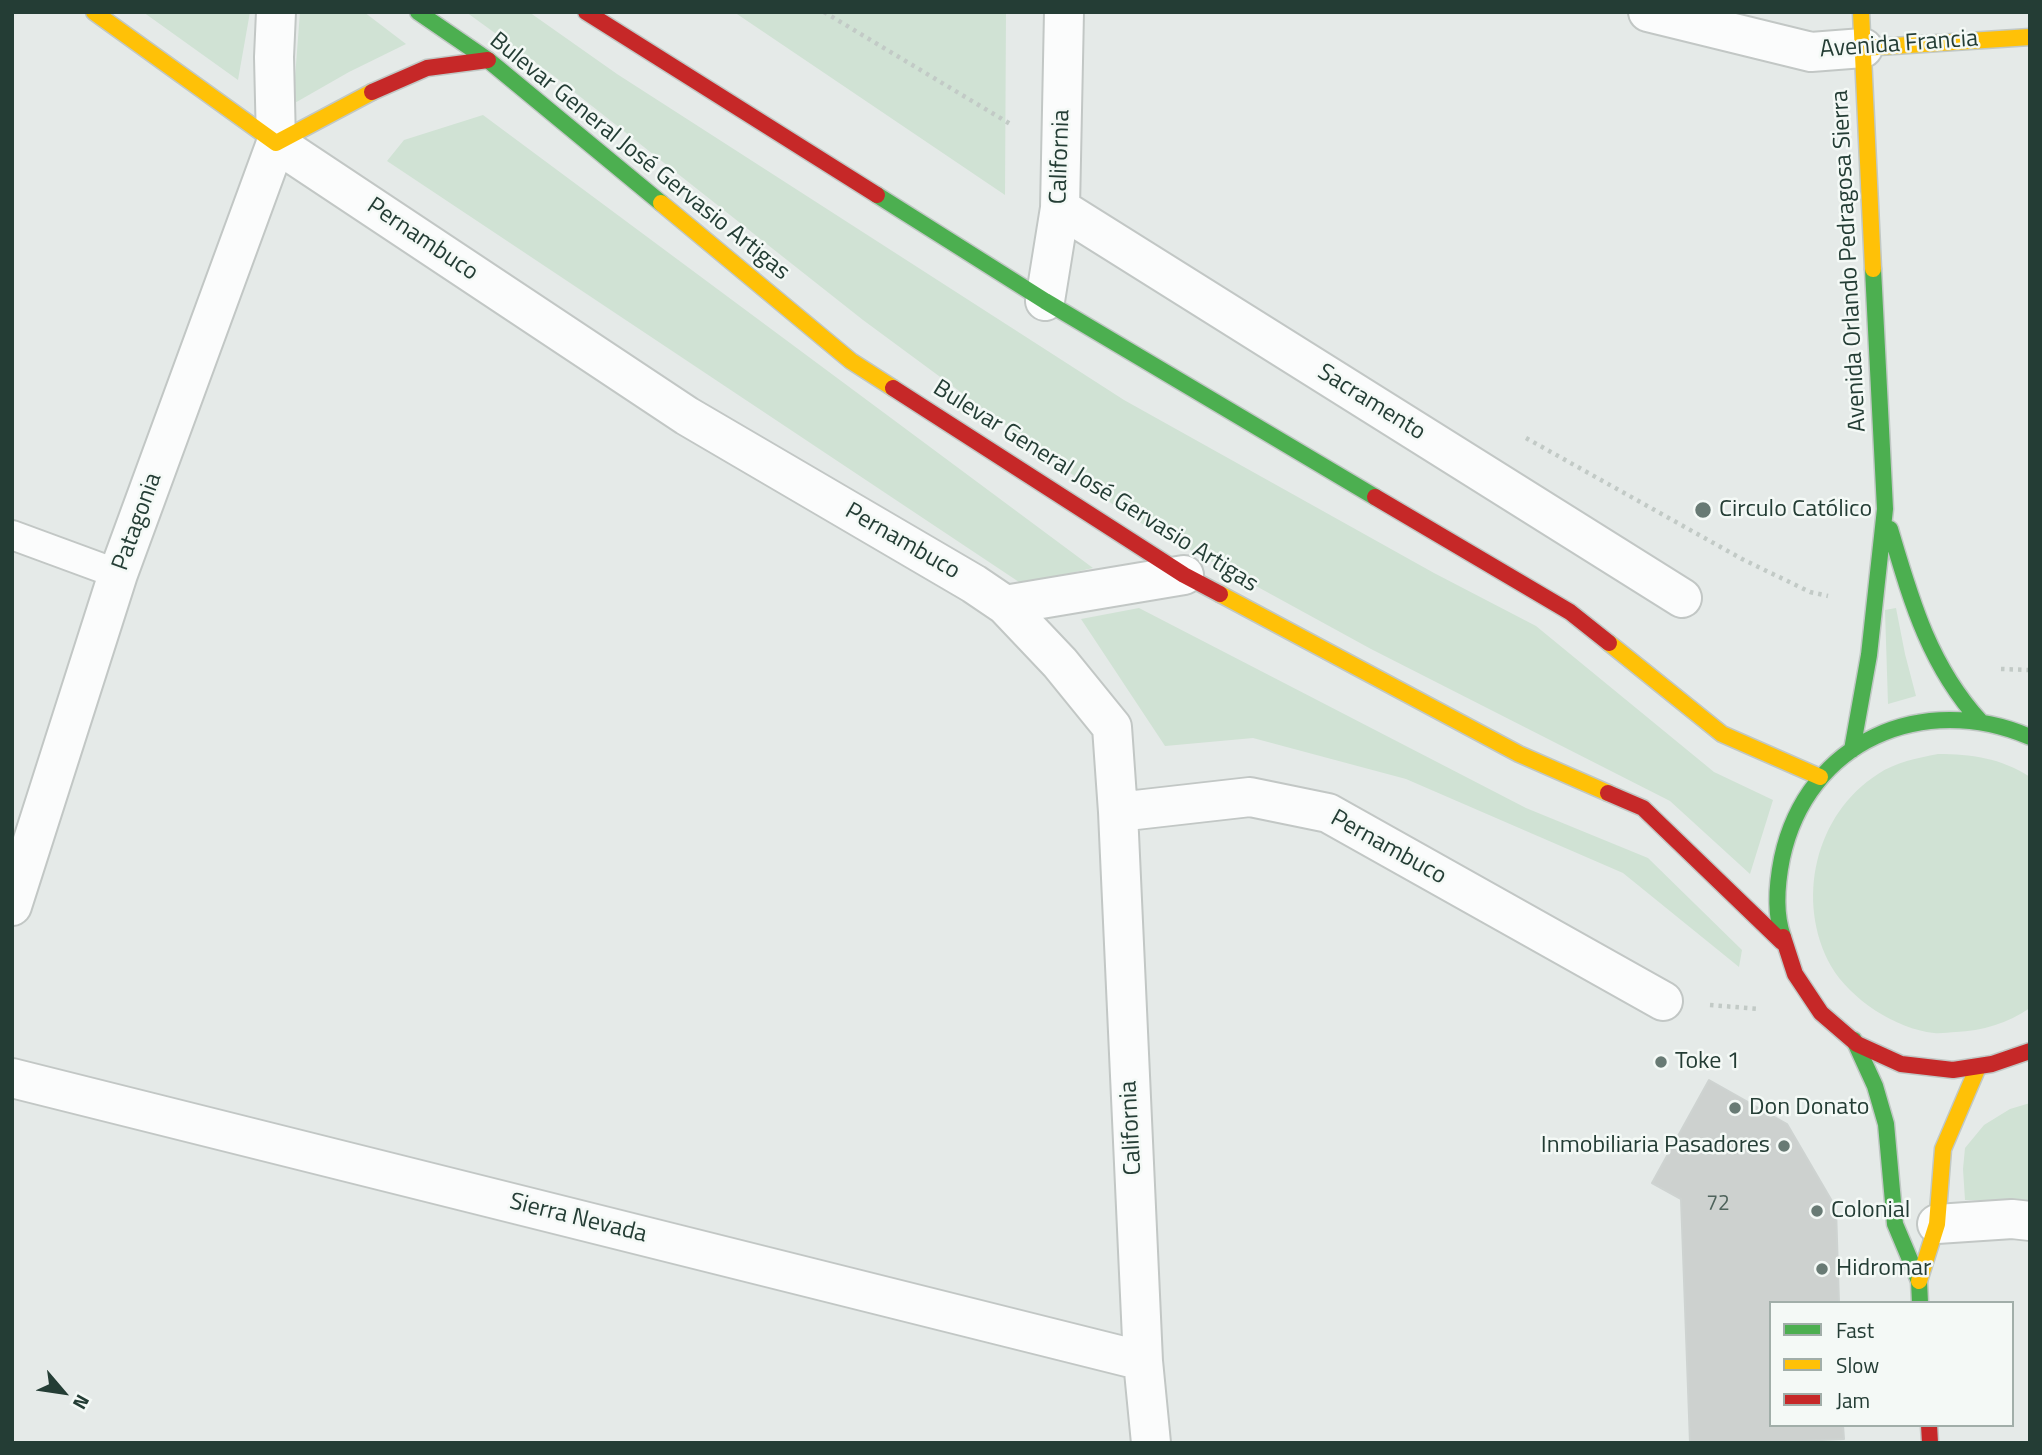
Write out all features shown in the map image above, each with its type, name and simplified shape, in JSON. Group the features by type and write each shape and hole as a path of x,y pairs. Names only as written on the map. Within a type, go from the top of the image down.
{"main road":[{"name":"Pernambuco","path":"94,12 276,144"},
{"name":"Bulevar General José Gervasio Artigas","path":"418,12 488,60 851,361 1184,575 1519,754 1643,808 1782,942"},
{"path":"586,12 1045,300 1570,612 1722,734 1820,778"},
{"name":"Avenida Francia","path":"1862,30 2030,37"},
{"name":"Avenida Orlando Pedragosa Sierra","path":"1852,750 1869,655 1885,509 1862,30"},
{"path":"276,144 370,92 427,68 488,60"},
{"name":"Avenida Orlando Pedragosa Sierra","path":"1885,509 1908,590 1923,631 1959,697 1980,721"},
{"path":"2030,737 2000,725 1958,718 1913,723 1891,729 1852,750 1820,778 1803,801 1790,827 1776,884 1776,913 1788,961 1822,1014 1854,1040 1877,1054 1901,1063 1952,1070 1978,1068 2030,1051"},
{"path":"1854,1040 1875,1086 1886,1124 1895,1224 1919,1281"},
{"path":"2004,1061 2030,1063"},
{"path":"1920,1301 1919,1281 1937,1224 1943,1149 1978,1068"}],"street":[{"name":"Patagonia","path":"12,906 118,575 276,144 276,12"},
{"name":"California","path":"1045,300 1060,208 1064,12"},
{"name":"Avenida Francia","path":"1648,12 1811,52 1862,30"},
{"name":"Pernambuco","path":"276,144 687,416 1005,604 1060,663 1112,727 1118,812 1250,797 1328,813 1663,1002"},
{"name":"Sacramento","path":"1060,208 1682,597"},
{"path":"1005,604 1184,575"},
{"name":"California","path":"1118,812 1143,1361 1151,1443"},
{"name":"Sierra Nevada","path":"12,1078 1143,1361"},
{"path":"1937,1224 2012,1219 2030,1221"}],"lane":[{"path":"12,535 118,575"}],"path":[{"path":"824,12 1061,154"},
{"path":"1523,436 1742,559 1810,592 1874,606"},
{"path":"1991,669 2030,670"},
{"path":"1663,1002 1822,1014"}],"green space":[{"path":"143,12 250,12 238,80"},
{"path":"300,12 364,12 406,44 293,104"},
{"path":"466,12 529,12 617,74 1124,400 1434,573 1536,626 1714,772 1773,800 1750,874 1670,801 1371,649 1130,517 863,320 554,76"},
{"path":"734,12 1006,12 1005,195"},
{"path":"483,115 1093,568 1022,584 387,161 404,140"},
{"path":"1139,608 1526,808 1648,858 1742,950 1739,967 1623,873 1406,779 1253,738 1165,746 1081,619"},
{"path":"1896,608 1916,696 1888,704 1885,610"},
{"path":"1938,754 1985,758 2008,765 2030,777 2030,1008 2004,1022 1985,1028 1939,1033 1919,1030 1890,1019 1862,1001 1839,978 1820,941 1814,914 1813,887 1817,861 1826,835 1839,812 1856,791 1892,766"},
{"path":"2030,1103 2030,1202 1965,1200 1965,1148 1984,1125 2010,1109"}],"building":[{"path":"1709,1080 1787,1124 1836,1208 1839,1301 1769,1301 1769,1427 1843,1427 1844,1439 1690,1443 1681,1199 1652,1183"}],"traffic: fast":[{"path":"418,12 488,60 661,203"},
{"path":"877,195 1045,301 1375,497"},
{"path":"1852,750 1869,655 1885,509 1873,269"},
{"path":"1890,529 1924,631 1947,677 1980,721"},
{"path":"1783,937 1777,908 1779,877 1795,817 1816,783 1843,756 1875,736 1911,724 1950,720 1990,724 2030,737"},
{"path":"1854,1040 1875,1086 1886,1124 1895,1224 1919,1281 1920,1301"}],"traffic: slow":[{"path":"94,12 276,143 372,92"},
{"path":"1861,12 1873,269"},
{"path":"1863,48 2030,37"},
{"path":"661,203 851,361 893,388"},
{"path":"1220,594 1519,754 1608,793"},
{"path":"1609,643 1722,734 1820,777"},
{"path":"1919,1281 1937,1224 1943,1149 1978,1067"}],"traffic: jam":[{"path":"586,12 877,195"},
{"path":"372,92 427,68 488,60"},
{"path":"893,388 1184,575 1220,594"},
{"path":"1375,497 1570,612 1609,643"},
{"path":"1608,793 1643,808 1782,942"},
{"path":"1783,937 1795,974 1821,1013 1857,1044 1901,1064 1953,1070 1992,1064 2030,1051"},
{"path":"1929,1427 1930,1443"}],"place":[{"name":"Circulo Católico","path":"1703,510"},
{"name":"Toke 1","path":"1661,1062"},
{"name":"Don Donato","path":"1735,1108"},
{"name":"Inmobiliaria Pasadores","path":"1784,1146"},
{"name":"Colonial","path":"1817,1211"},
{"name":"Hidromar","path":"1822,1269"}]}
